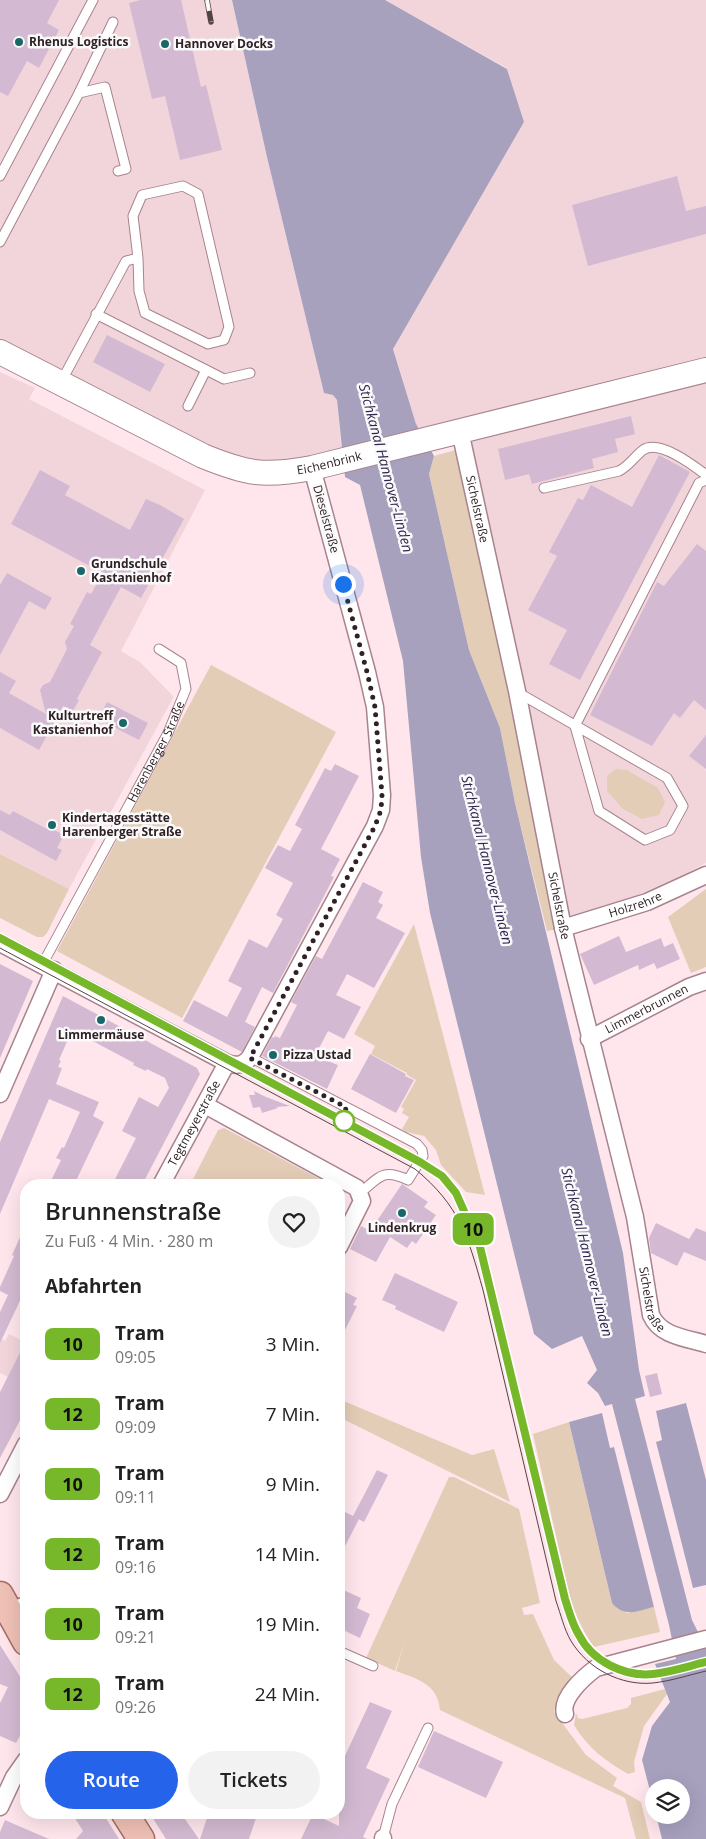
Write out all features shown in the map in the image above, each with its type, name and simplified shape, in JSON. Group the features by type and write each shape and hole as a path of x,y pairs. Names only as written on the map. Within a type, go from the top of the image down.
{"main road":[{"name":"Eichenbrink","path":"0,352 203,456 234,469 267,474 312,468 706,370"},
{"path":"12,1604 20,1626"},
{"path":"128,1819 141,1839"}],"street":[{"name":"Sichelstraße","path":"460,432 517,691 563,928 635,1216 651,1315 654,1322 665,1332 706,1344"},
{"name":"Dieselstraße","path":"238,1062 375,826 381,810 380,765 375,707 312,468"},
{"name":"Holzrehre","path":"563,928 647,902 706,875"},
{"path":"0,943 238,1062"},
{"path":"0,1094 48,968"},
{"name":"Limmerbrunnen","path":"590,1039 689,987 706,981"},
{"name":"Tegtmeyerstraße","path":"164,1179 204,1105 238,1062"},
{"path":"204,1105 341,1179"},
{"path":"345,1181 357,1188 362,1201 345,1235"},
{"path":"0,1494 20,1456"},
{"path":"565,1714 563,1706 565,1700 584,1677 596,1668 706,1639"},
{"path":"0,1807 20,1768"}],"lane":[{"path":"0,176 93,0"},
{"path":"0,242 79,93 113,22"},
{"path":"79,93 105,86 126,169 118,172"},
{"path":"183,186 198,194 230,327 224,340 208,344 146,312 139,290 138,258 133,216 142,195 183,186"},
{"path":"61,382 126,261 138,258"},
{"path":"96,314 224,379 250,373"},
{"path":"188,406 206,370"},
{"path":"544,488 625,468 643,450 649,447 664,450 682,458 706,475"},
{"path":"517,691 575,726 667,778 683,806 670,830 645,840 599,811 575,726 699,483 706,480"},
{"name":"Harenberger Straße","path":"48,968 168,733 186,689 181,663 159,649"},
{"path":"238,1062 417,1144 422,1150 423,1156 408,1180 394,1173 384,1174 360,1193"},
{"path":"345,1654 373,1666"},
{"path":"383,1839 392,1804 428,1728"}],"shaded area":[{"path":"0,0 232,0 267,157 324,393 333,395 337,400 341,445 416,424 393,348 524,122 507,68 385,0 706,0 706,863 563,928 460,432 267,474 0,352"},
{"name":"Grundschule Kastanienhof","path":"0,372 35,388 29,399 205,490 121,651 140,662 173,698 69,889 0,854"},
{"path":"463,448 563,928 547,931 515,803 500,728 469,650 429,474 434,456"},
{"path":"211,665 336,732 182,1018 57,951"},
{"path":"616,769 627,770 658,788 665,802 659,815 642,819 623,809 607,791 607,776"},
{"path":"0,854 69,889 47,933 43,937 37,937 0,918"},
{"path":"706,889 706,967 691,973 668,917"},
{"path":"414,924 485,1195 466,1192 441,1165 436,1150 424,1136 406,1132 402,1129 409,1117 402,1113 404,1109 401,1107 416,1080 407,1075 407,1073 371,1054 375,1046 354,1034"},
{"path":"224,1128 320,1179 193,1179 218,1130"},
{"path":"9,1334 20,1340 20,1377 15,1374 12,1379 0,1373 0,1338 5,1341"},
{"path":"345,1402 472,1455 494,1449 510,1502 345,1420"},
{"path":"569,1422 612,1603 627,1613 654,1607 660,1632 594,1647 577,1617 570,1598 533,1434"},
{"path":"449,1477 454,1477 519,1509 540,1603 522,1608 524,1615 533,1614 554,1660 573,1678 556,1700 554,1712 586,1755 617,1778 613,1786 641,1802 650,1839 636,1839 625,1798 440,1710 438,1701 431,1688 419,1680 396,1671 405,1641 395,1671 366,1658"},
{"path":"665,1689 667,1694 644,1726 634,1762 635,1772 628,1774 604,1759 591,1747 574,1725 576,1713 578,1718 582,1719 627,1708 631,1704 631,1698"}],"water":[{"name":"Stichkanal Hannover-Linden","path":"232,0 385,0 507,69 524,122 393,349 416,424 434,456 429,474 469,650 500,728 515,803 623,1253 639,1370 645,1396 635,1399 692,1620 706,1648 706,1839 662,1839 658,1824 690,1824 690,1779 647,1779 642,1760 652,1726 670,1702 655,1664 676,1659 669,1625 612,1404 605,1406 598,1393 587,1383 597,1370 582,1336 552,1349 534,1334 430,913 421,857 403,661 360,485 345,477 337,400 333,395 324,393 267,157"},
{"path":"686,1403 706,1480 706,1585 693,1588 656,1442 662,1440 656,1411"},
{"path":"602,1413 610,1448 614,1447 654,1607 632,1612 622,1611 612,1603 569,1422"}],"building":[{"name":"Rhenus Logistics","path":"0,0 59,0 47,23 59,30 39,68 27,61 8,96 0,92"},
{"name":"Hannover Docks","path":"140,0 181,0 201,87 206,85 222,150 180,160 165,96 152,99 129,3"},
{"path":"677,176 686,211 706,206 706,234 588,266 572,205"},
{"path":"107,335 165,364 150,392 93,362"},
{"path":"631,416 635,434 615,439 618,452 592,459 594,468 532,484 529,474 505,480 498,449"},
{"path":"659,455 690,472 580,680 549,664 567,630 528,610 557,556 549,552 578,498 583,500 591,485 632,507"},
{"path":"40,470 70,486 65,495 130,530 146,499 184,519 141,598 121,587 90,645 102,652 77,699 79,700 73,711 63,706 39,750 0,728 0,672 16,681 9,693 46,714 40,690 43,685 50,682 67,649 65,642 74,626 70,624 87,592 91,594 103,573 11,524"},
{"path":"697,544 706,551 706,710 694,700 680,718 674,713 652,746 590,715 657,582 664,586"},
{"path":"7,573 52,598 45,610 29,601 0,655 0,585"},
{"path":"107,702 148,723 139,740 98,719"},
{"path":"706,735 706,769 689,756"},
{"path":"335,764 359,776 321,849 340,859 331,876 334,877 273,993 262,987 245,1022 255,1027 242,1052 183,1021 194,1000 227,1017 242,988 228,981 249,939 267,948 283,919 276,915 293,883 265,868 278,845 290,851 302,829 295,825 325,768 331,771"},
{"path":"0,810 10,815 13,811 47,829 48,827 64,835 57,848 62,850 56,861 0,830"},
{"path":"363,882 383,892 378,902 383,905 376,918 405,933 374,988 347,974 336,995 361,1007 344,1039 328,1031 315,1056 338,1065 327,1089 262,1056 272,1037 280,1038 297,1005 291,1002 316,956 322,959"},
{"path":"619,936 626,952 661,938 664,947 673,943 680,959 657,969 654,963 639,970 638,965 594,985 580,954"},
{"path":"0,964 33,981 0,1058"},
{"path":"63,996 197,1068 200,1074 145,1179 115,1179 136,1138 122,1131 139,1097 158,1107 169,1088 165,1078 147,1069 146,1071 133,1065 134,1063 72,1030 59,1060 61,1061 58,1067 62,1068 56,1084 99,1102 93,1116 104,1122 77,1179 52,1179 61,1160 56,1158 62,1147 64,1148 80,1112 49,1099 0,1214 0,1142"},
{"path":"370,1054 414,1080 396,1113 351,1089"},
{"path":"254,1091 290,1106 276,1107 278,1108 262,1113 260,1107 253,1108 249,1095 255,1095"},
{"path":"402,1184 428,1202 424,1207 436,1215 416,1244 412,1241 407,1248 390,1237 376,1262 350,1249 361,1226 370,1231"},
{"path":"656,1223 689,1239 696,1228 706,1232 706,1261 684,1252 677,1266 651,1253 649,1238"},
{"path":"20,1237 20,1301 0,1343 0,1312 8,1295 0,1291 0,1287 14,1256 12,1255"},
{"path":"395,1273 458,1302 444,1332 395,1309 396,1306 382,1300"},
{"path":"345,1292 357,1298 353,1305 357,1306 345,1330"},
{"path":"20,1353 20,1420 0,1458 0,1392"},
{"path":"657,1373 662,1394 650,1397 645,1376"},
{"path":"377,1470 388,1475 364,1522 353,1516"},
{"path":"345,1512 359,1519 345,1546"},
{"path":"345,1591 361,1598 357,1608 370,1614 360,1638 345,1631"},
{"path":"0,1645 20,1677 20,1736 16,1743 0,1736 0,1703 8,1687 0,1684"},
{"path":"370,1702 392,1711 366,1768 390,1779 363,1837 367,1839 301,1839 311,1819 324,1819 339,1826 339,1819 345,1819 345,1756"},
{"path":"434,1731 503,1762 486,1798 418,1767"},
{"path":"75,1819 106,1819 119,1839 76,1839 83,1831"},
{"path":"153,1819 185,1819 199,1839 166,1839"},
{"path":"207,1819 256,1819 249,1839 200,1839"},
{"path":"5,1820 49,1839 0,1839 0,1832"}],"tram line":[{"path":"0,938 420,1162 442,1176 456,1193 480,1247 565,1599 579,1635 600,1660 631,1673 660,1673 706,1662"},
{"name":"10","path":"0,938 420,1162 442,1176 456,1193 467,1214 480,1247 565,1599 579,1636 603,1662 618,1669 637,1674 652,1674 706,1662"},
{"path":"0,948 415,1169 430,1183 452,1210 467,1238 472,1254 483,1290 556,1601 564,1627 571,1641 586,1660 606,1674 629,1682 653,1683 706,1671"}],"railway":[{"path":"207,0 211,22"}],"place":[{"name":"Rhenus Logistics","path":"19,42"},
{"name":"Hannover Docks","path":"165,44"},
{"name":"Grundschule Kastanienhof","path":"81,571"},
{"name":"Kulturtreff Kastanienhof","path":"123,723"},
{"name":"Kindertagesstätte Harenberger Straße","path":"52,825"},
{"name":"Limmermäuse","path":"101,1020"},
{"name":"Pizza Ustad","path":"273,1055"},
{"name":"Lindenkrug","path":"402,1213"}],"route":[{"path":"343,584 375,707 382,795 381,810 375,826 250,1058 346,1107 344,1121"}]}
